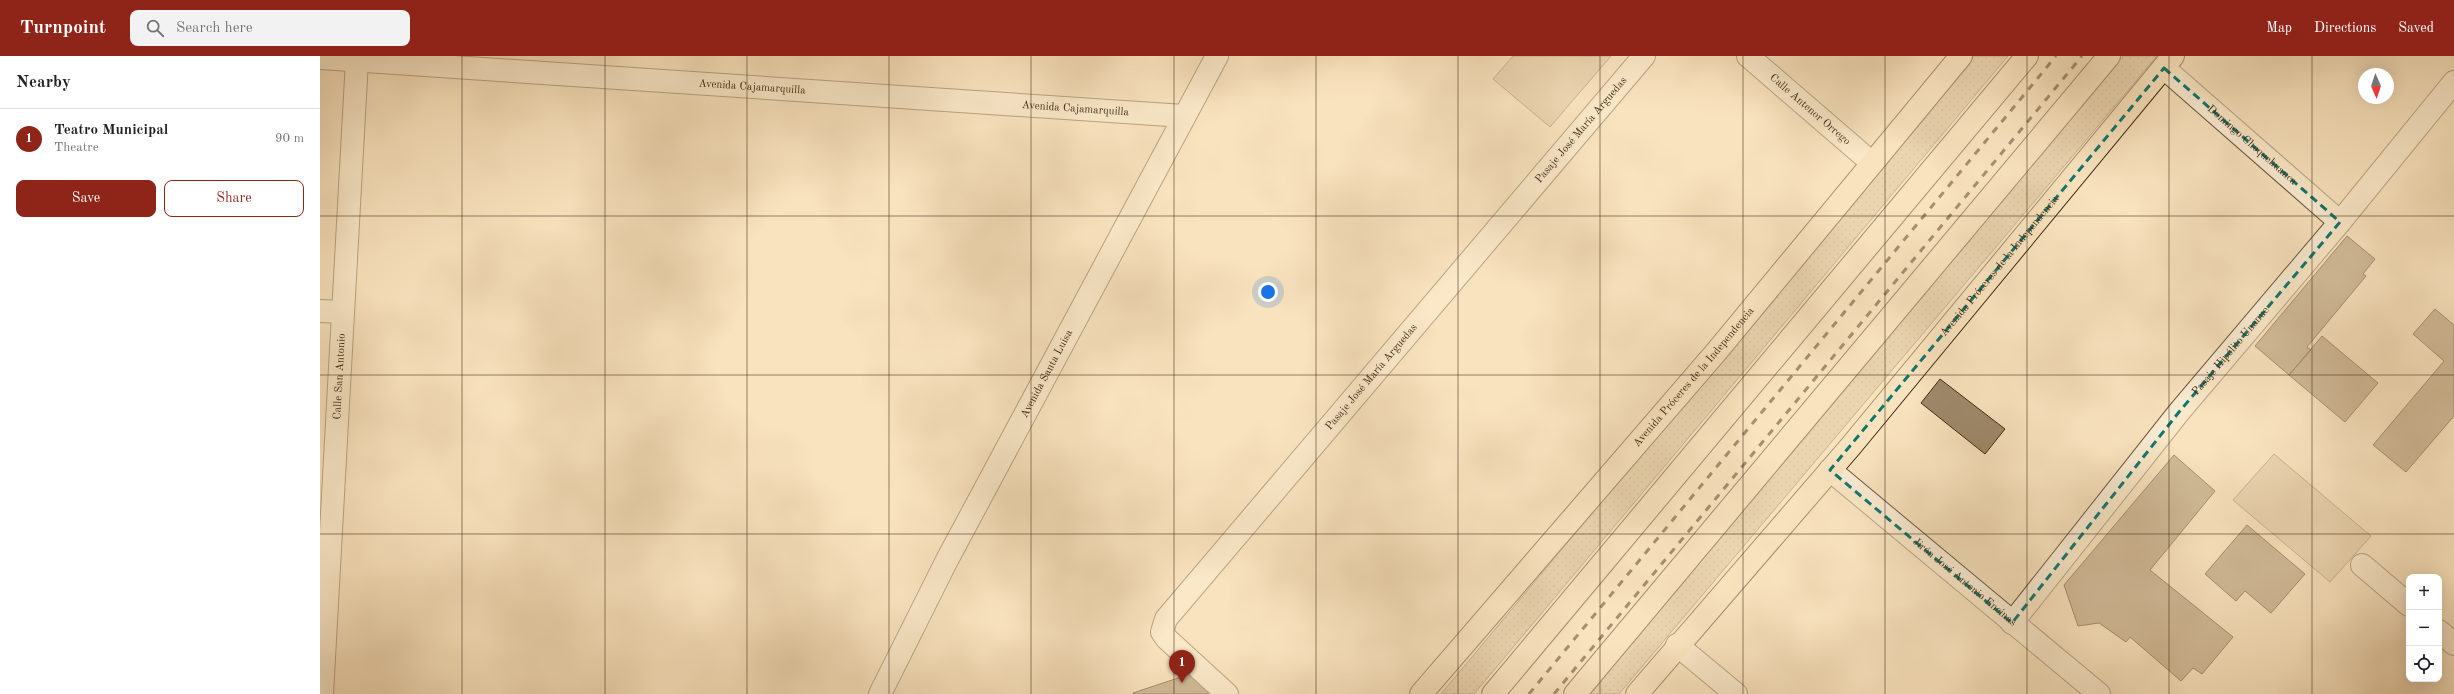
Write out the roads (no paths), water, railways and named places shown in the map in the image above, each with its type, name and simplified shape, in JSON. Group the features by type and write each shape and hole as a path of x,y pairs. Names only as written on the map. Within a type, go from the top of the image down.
{"main road":[{"name":"Avenida Próceres de la Independencia","path":"1421,694 1717,351 1961,56"},
{"path":"1493,694 2027,56"},
{"path":"1574,694 2109,56"},
{"name":"Avenida Próceres de la Independencia","path":"1636,694 1830,470 2168,62"}],"street":[{"name":"Avenida Santa Luisa","path":"880,694 947,560 1217,56"},
{"name":"Pasaje José María Arguedas","path":"1227,694 1167,640 1162,632 1166,619 1644,56"},
{"name":"Calle Antenor Orrego","path":"1748,56 1872,163"},
{"name":"Avenida Cajamarquilla","path":"320,58 480,62 1184,116"},
{"name":"Calle San Antonio","path":"322,694 358,60"},
{"name":"Domingo Choquehuanca","path":"2168,62 2340,222"},
{"name":"Pasaje Hipólito Unanue","path":"2012,623 2179,412 2340,222 2454,82"},
{"path":"320,311 344,312"},
{"name":"Jirón José Antonio Encinas","path":"1830,470 2099,694"},
{"path":"2362,565 2406,602"},
{"path":"2442,634 2454,644"},
{"path":"1677,645 1736,694"}],"railway":[{"path":"1529,694 2056,56"},
{"path":"1554,694 2082,56"}],"place":[{"name":"Teatro Municipal","path":"1182,683"}]}
